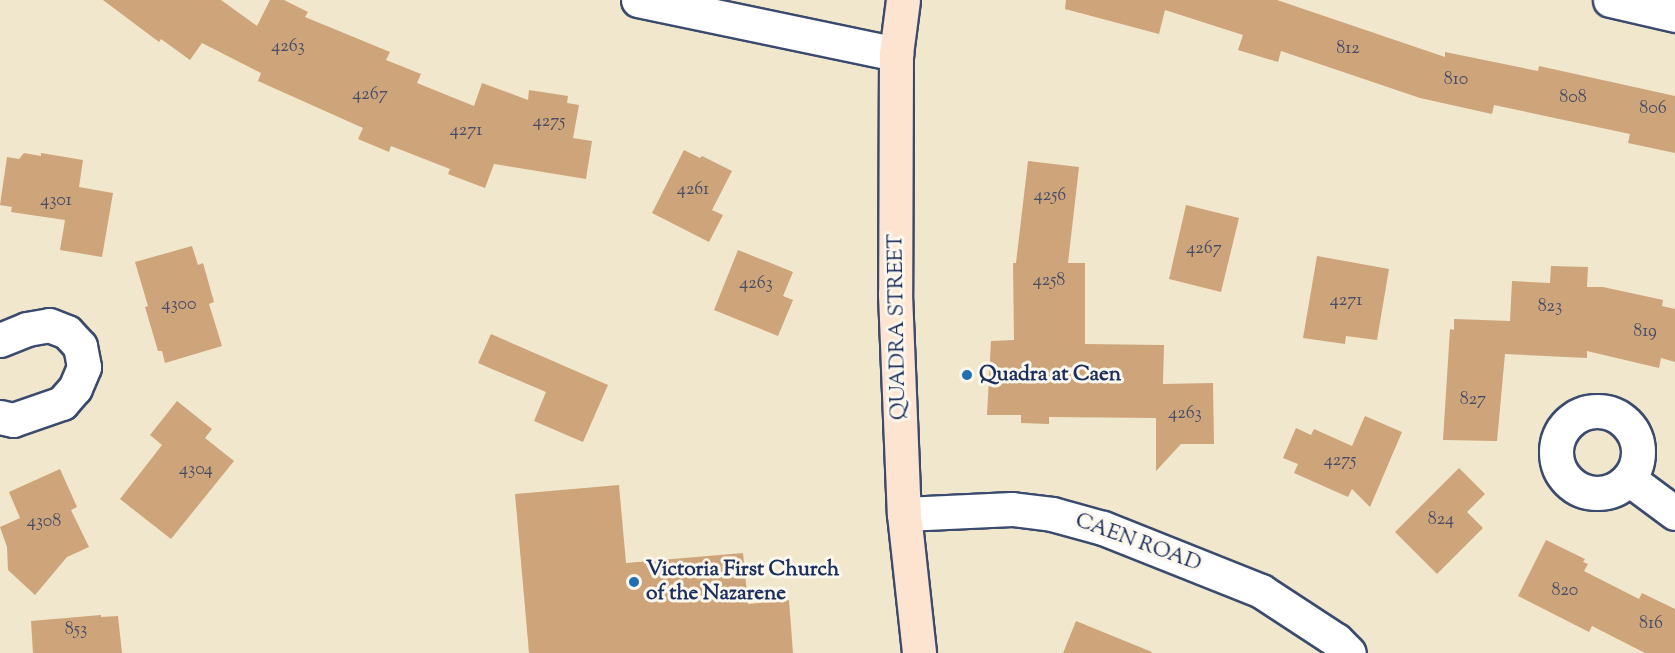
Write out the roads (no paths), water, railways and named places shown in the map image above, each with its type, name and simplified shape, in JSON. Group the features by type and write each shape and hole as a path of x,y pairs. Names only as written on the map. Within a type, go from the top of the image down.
{"main road":[{"name":"QUADRA STREET","path":"903,0 896,54 895,294 904,514 919,653"}],"street":[{"path":"638,0 896,54"},
{"path":"1610,0 1675,15"},
{"path":"0,340 27,329 49,325 67,332 80,346 84,367 75,388 62,403 13,420 0,417"},
{"path":"1629,479 1675,513"},
{"name":"CAEN ROAD","path":"904,514 1012,509 1052,514 1103,528 1261,591 1336,640 1349,653"}],"place":[{"name":"Quadra at Caen","path":"967,375"},
{"name":"Victoria First Church of the Nazarene","path":"634,582"}]}
